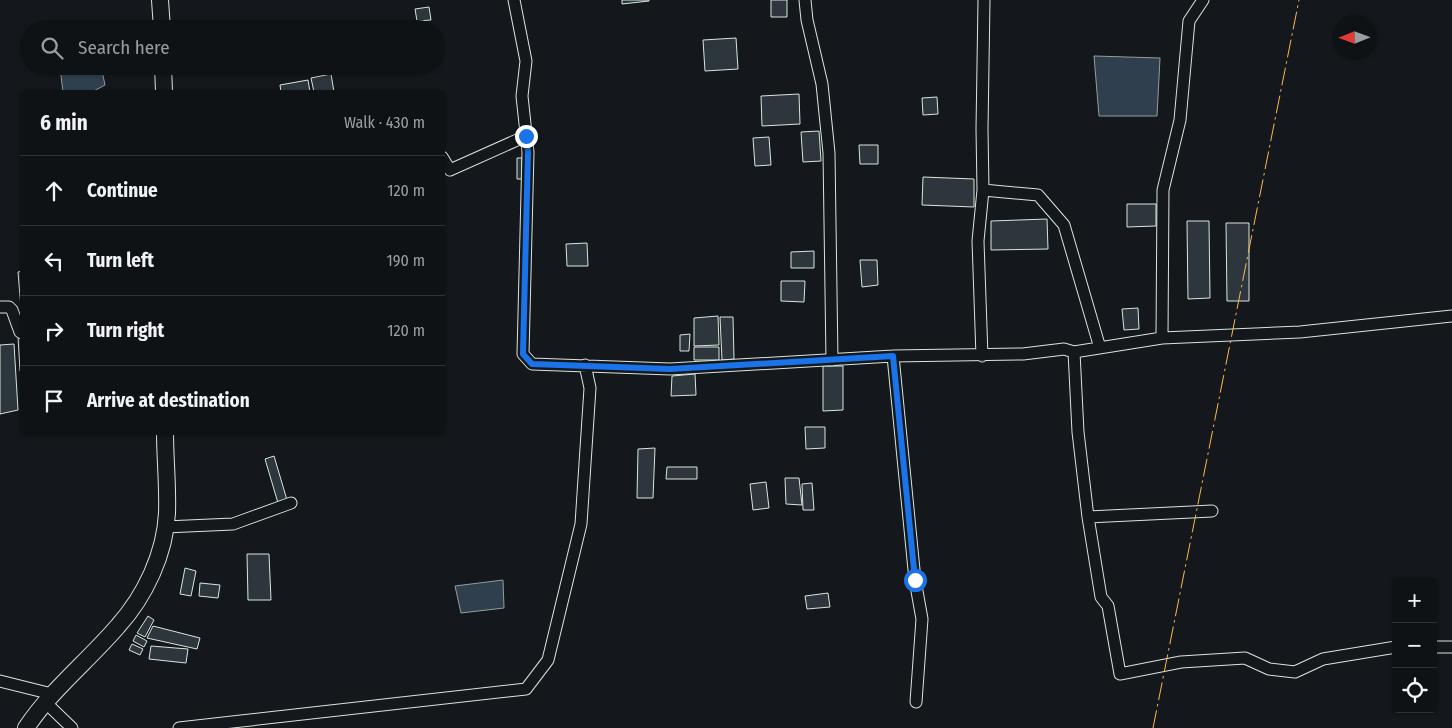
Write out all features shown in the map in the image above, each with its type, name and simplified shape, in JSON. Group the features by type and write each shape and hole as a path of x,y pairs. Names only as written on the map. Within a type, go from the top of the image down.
{"main road":[{"path":"160,0 161,20"},
{"path":"163,75 164,90"},
{"path":"26,728 45,702 119,626 146,588 165,527 167,512 165,435"}],"street":[{"path":"514,0 526,61 522,96 528,152 523,354 532,364 670,369 893,356 982,356 1064,349 1074,352 1162,338 1300,332 1452,316"},
{"path":"805,0 807,20 822,84 829,153 832,360"},
{"path":"982,356 978,241 983,190 984,0"},
{"path":"1162,338 1163,190 1180,120 1189,21 1204,0"},
{"path":"445,162 450,170 526,136"},
{"path":"983,190 1038,195 1064,224 1100,348"},
{"path":"0,307 9,307 12,310 20,332"},
{"path":"1074,352 1078,432 1088,517 1101,597 1108,606 1120,674 1181,662 1246,658 1269,669 1295,672 1323,659 1392,648"},
{"path":"893,356 912,554 922,619 916,702"},
{"path":"180,728 526,689 548,660 581,524 590,388 584,365"},
{"path":"165,527 233,524 291,503"},
{"path":"1088,517 1212,511"},
{"path":"1437,647 1452,647"},
{"path":"0,681 45,702 72,728"}],"water":[{"path":"1094,56 1160,58 1157,116 1099,116"},
{"path":"61,75 103,75 105,85 96,90 63,90"},
{"path":"503,580 504,608 461,613 455,586"}],"building":[{"path":"622,0 649,0 649,1 622,4"},
{"path":"771,0 787,0 787,17 771,17"},
{"path":"429,7 431,20 417,20 415,9"},
{"path":"736,38 738,69 705,71 703,40"},
{"path":"331,75 334,90 314,90 311,78"},
{"path":"308,80 310,90 281,90 280,85"},
{"path":"799,94 800,124 762,126 761,96"},
{"path":"937,97 938,114 923,115 922,98"},
{"path":"819,131 821,161 803,162 801,132"},
{"path":"769,137 771,165 755,166 753,138"},
{"path":"859,145 878,145 878,164 860,164"},
{"path":"517,158 522,158 522,179 517,179"},
{"path":"923,177 974,179 974,207 922,205"},
{"path":"1127,204 1156,204 1156,226 1127,227"},
{"path":"1047,219 1048,249 991,250 991,221"},
{"path":"1187,221 1209,221 1210,298 1188,299"},
{"path":"1226,223 1249,223 1249,301 1227,301"},
{"path":"587,243 588,266 567,266 566,244"},
{"path":"814,251 814,268 791,268 791,252"},
{"path":"860,260 877,260 878,285 862,287"},
{"path":"18,272 20,272 20,296"},
{"path":"781,281 805,281 804,302 781,301"},
{"path":"1138,308 1139,329 1124,330 1122,309"},
{"path":"718,316 719,345 694,346 694,318"},
{"path":"720,317 733,317 734,359 722,360"},
{"path":"690,334 689,351 680,351 680,335"},
{"path":"20,336 20,371 18,337"},
{"path":"14,344 18,410 0,414 0,345"},
{"path":"694,347 719,347 719,360 694,360"},
{"path":"823,366 843,366 843,410 823,411"},
{"path":"695,374 696,395 671,396 672,376"},
{"path":"805,427 825,427 825,448 806,449"},
{"path":"655,448 653,498 637,498 638,449"},
{"path":"274,456 287,500 278,503 265,459"},
{"path":"667,467 697,467 697,479 666,479"},
{"path":"785,478 799,478 802,505 786,504"},
{"path":"766,482 769,508 753,510 750,484"},
{"path":"812,483 814,510 803,510 802,484"},
{"path":"247,554 269,554 271,600 248,600"},
{"path":"185,568 196,571 191,596 180,594"},
{"path":"200,583 220,585 218,598 199,596"},
{"path":"828,593 830,607 807,609 805,596"},
{"path":"148,616 154,620 145,637 137,633"},
{"path":"153,626 200,638 197,649 147,638"},
{"path":"136,635 147,641 144,647 133,641"},
{"path":"132,644 143,649 140,655 129,650"},
{"path":"151,646 188,649 186,663 149,659"}],"power":[{"path":"1153,728 1299,0"}],"route":[{"path":"526,136 528,152 523,354 532,364 670,369 893,356 915,580"}]}
